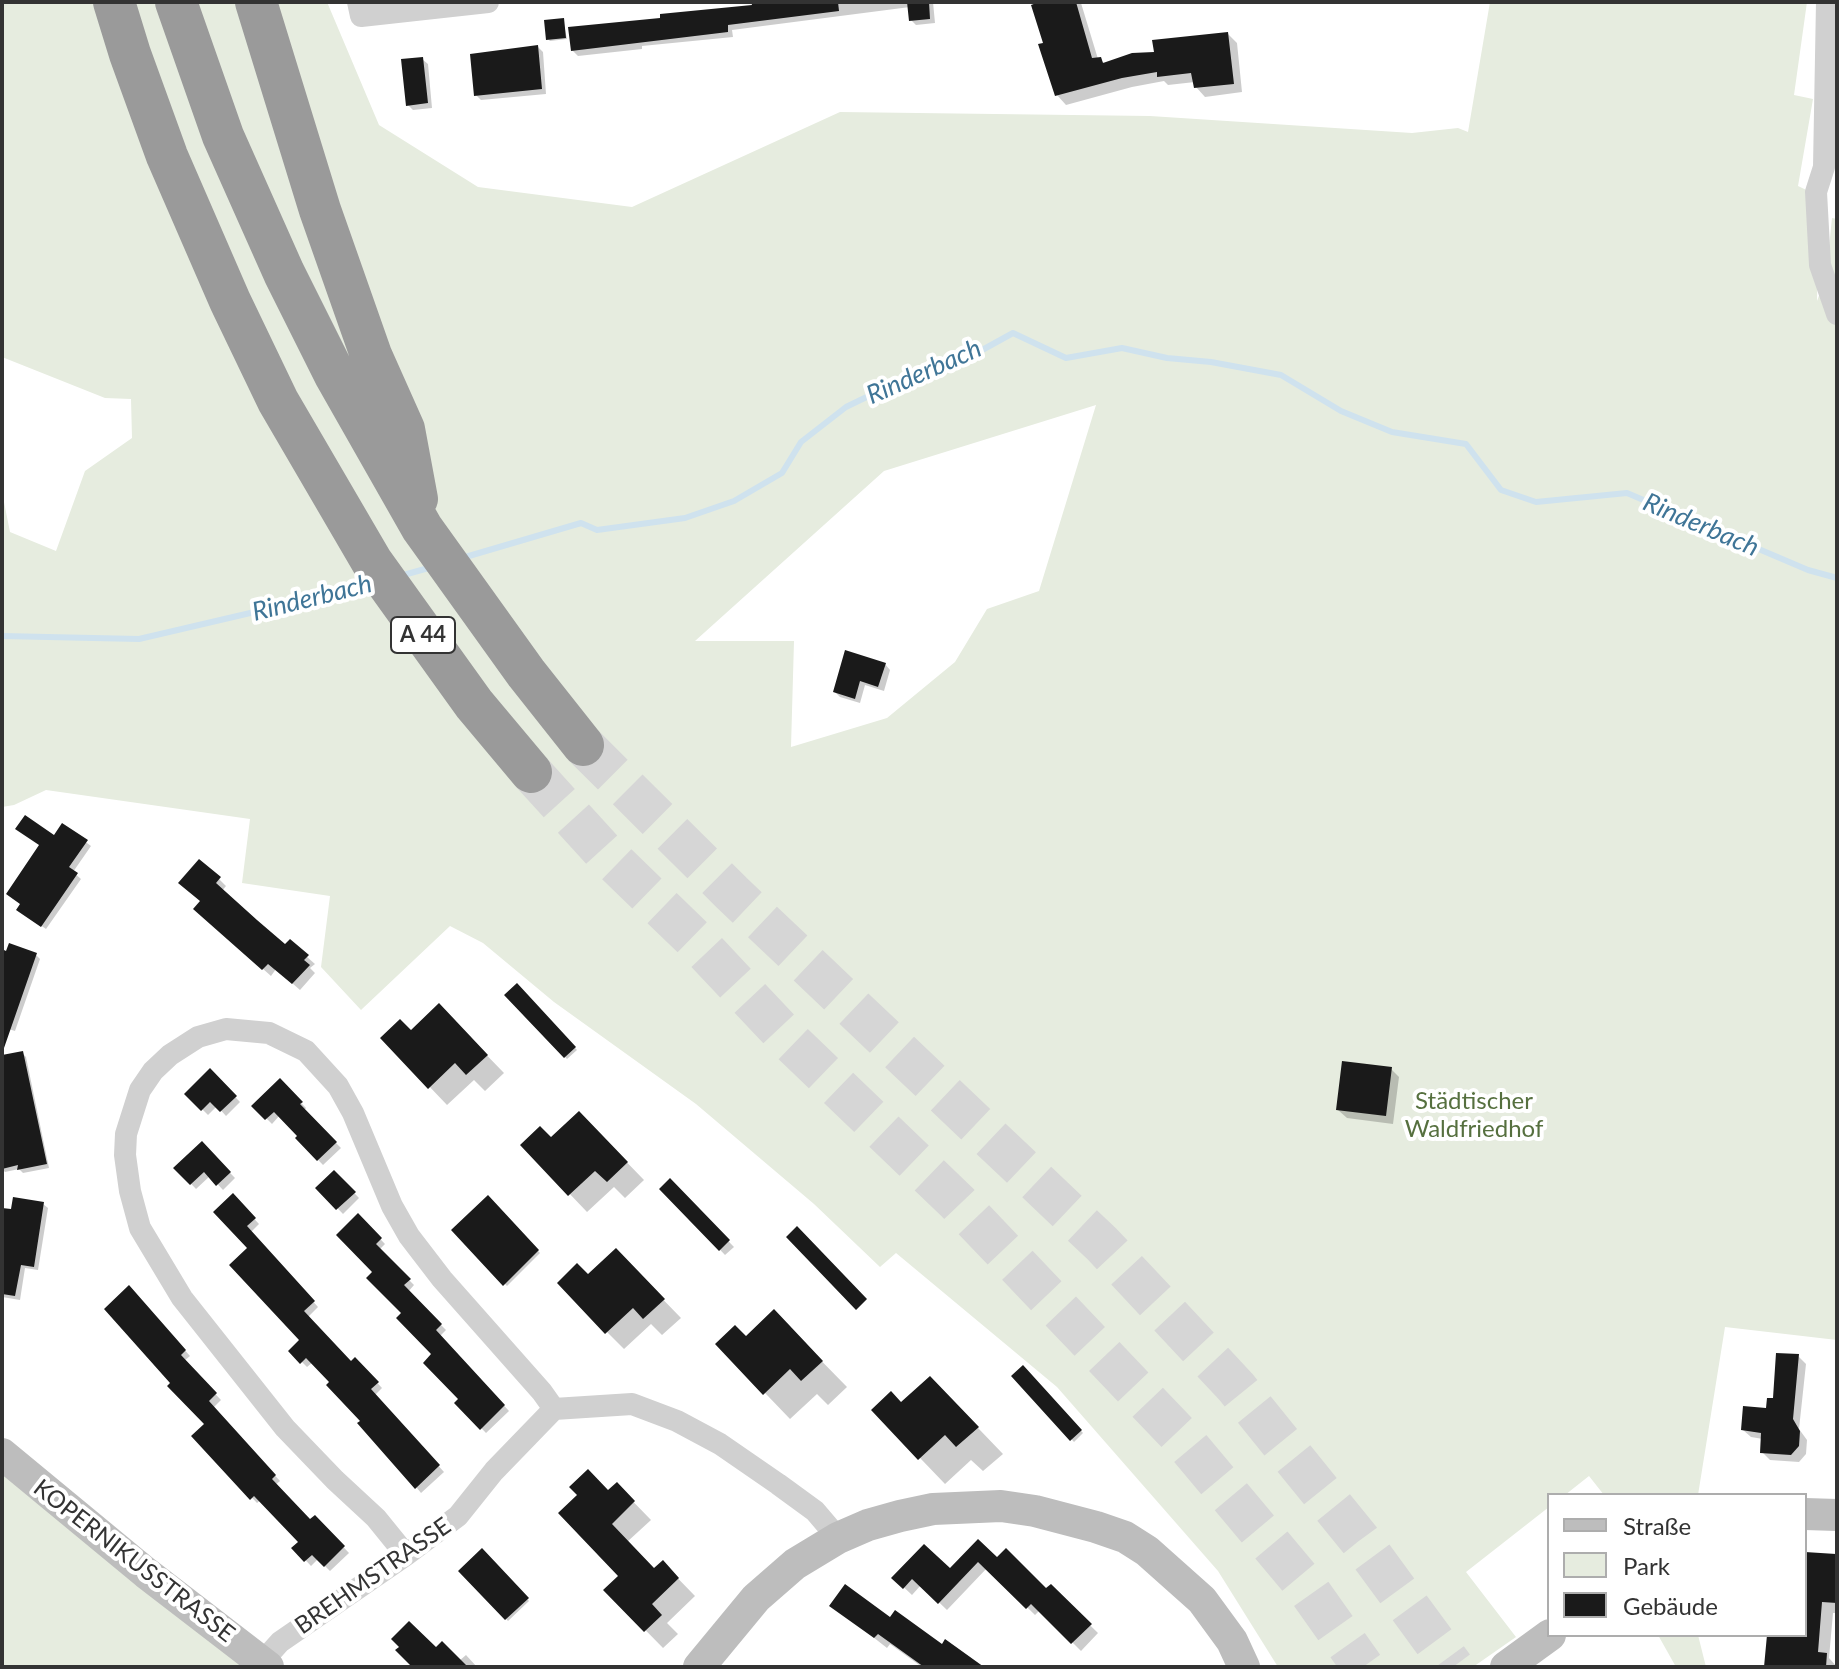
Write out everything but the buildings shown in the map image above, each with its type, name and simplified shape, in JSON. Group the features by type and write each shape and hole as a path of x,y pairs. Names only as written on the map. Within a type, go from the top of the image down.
{"highway":[{"name":"A 44","path":"114,2 167,156 230,301 278,401 372,562 474,704 531,772"},
{"name":"A 44","path":"176,2 223,136 284,273 335,375 422,528 526,673 583,745"},
{"path":"256,2 311,183 371,355 404,429 422,528"}],"street":[{"path":"358,2 361,16 488,2"},
{"path":"1827,2 1824,167 1816,192 1820,265 1837,314"},
{"path":"406,1555 376,1518 285,1428 182,1298 140,1228 130,1191 125,1155 126,1134 140,1090 153,1071 170,1055 198,1037 226,1029 269,1033 306,1051 338,1086 353,1113 393,1208 409,1236 554,1409 632,1404 677,1421 720,1444 815,1511 838,1538"},
{"name":"BREHMSTRASSE","path":"265,1665 280,1642 458,1516 494,1471 554,1409"},
{"name":"KOPERNIKUSSTRASSE","path":"2,1454 146,1573 265,1665"},
{"path":"699,1667 765,1589 795,1564 838,1538 900,1516 1001,1506 1035,1511 1125,1537 1185,1582 1225,1630 1244,1667"},
{"path":"1807,1514 1837,1515"},
{"path":"1506,1667 1547,1637"}],"green space":[{"name":"Städtischer Waldfriedhof","path":"2,2 327,2 379,125 478,187 632,207 840,112 1150,116 1412,133 1458,128 1468,132 1490,2 1807,2 1794,95 1813,99 1798,186 1819,196 1817,301 1826,277 1832,218 1837,219 1837,1340 1725,1327 1698,1493 1602,1493 1589,1476 1568,1493 1547,1493 1547,1509 1466,1572 1516,1637 1473,1667 1278,1667 1218,1571 1057,1387 896,1253 880,1267 814,1204 696,1104 554,1002 483,943 450,926 361,1010 321,967 330,896 242,883 250,819 46,790 14,805 2,807 2,492 10,532 56,551 85,471 132,438 131,399 105,398 2,357","holes":["1096,405 1039,591 987,609 955,662 887,718 791,747 794,641 695,641 884,471"]},
{"path":"2,1466 249,1667 2,1667"},
{"path":"1659,1637 1698,1637 1706,1667 1676,1667"}],"waterway":[{"name":"Rinderbach","path":"462,558 581,523 597,530 685,518 734,501 782,473 801,442 846,407 947,358 984,349 1013,333 1066,358 1122,348 1281,375 1341,411 1392,432 1466,444 1501,490 1536,502 1627,493 1808,570 1837,578"},
{"name":"Rinderbach","path":"400,576 432,567"},
{"name":"Rinderbach","path":"2,636 139,639 370,585"}],"tunnel":[{"path":"583,745 732,893 1102,1244 1236,1387 1360,1540 1453,1667"},
{"path":"531,772 602,850 694,939 789,1040 957,1202 1178,1434 1305,1585 1363,1667"}]}
